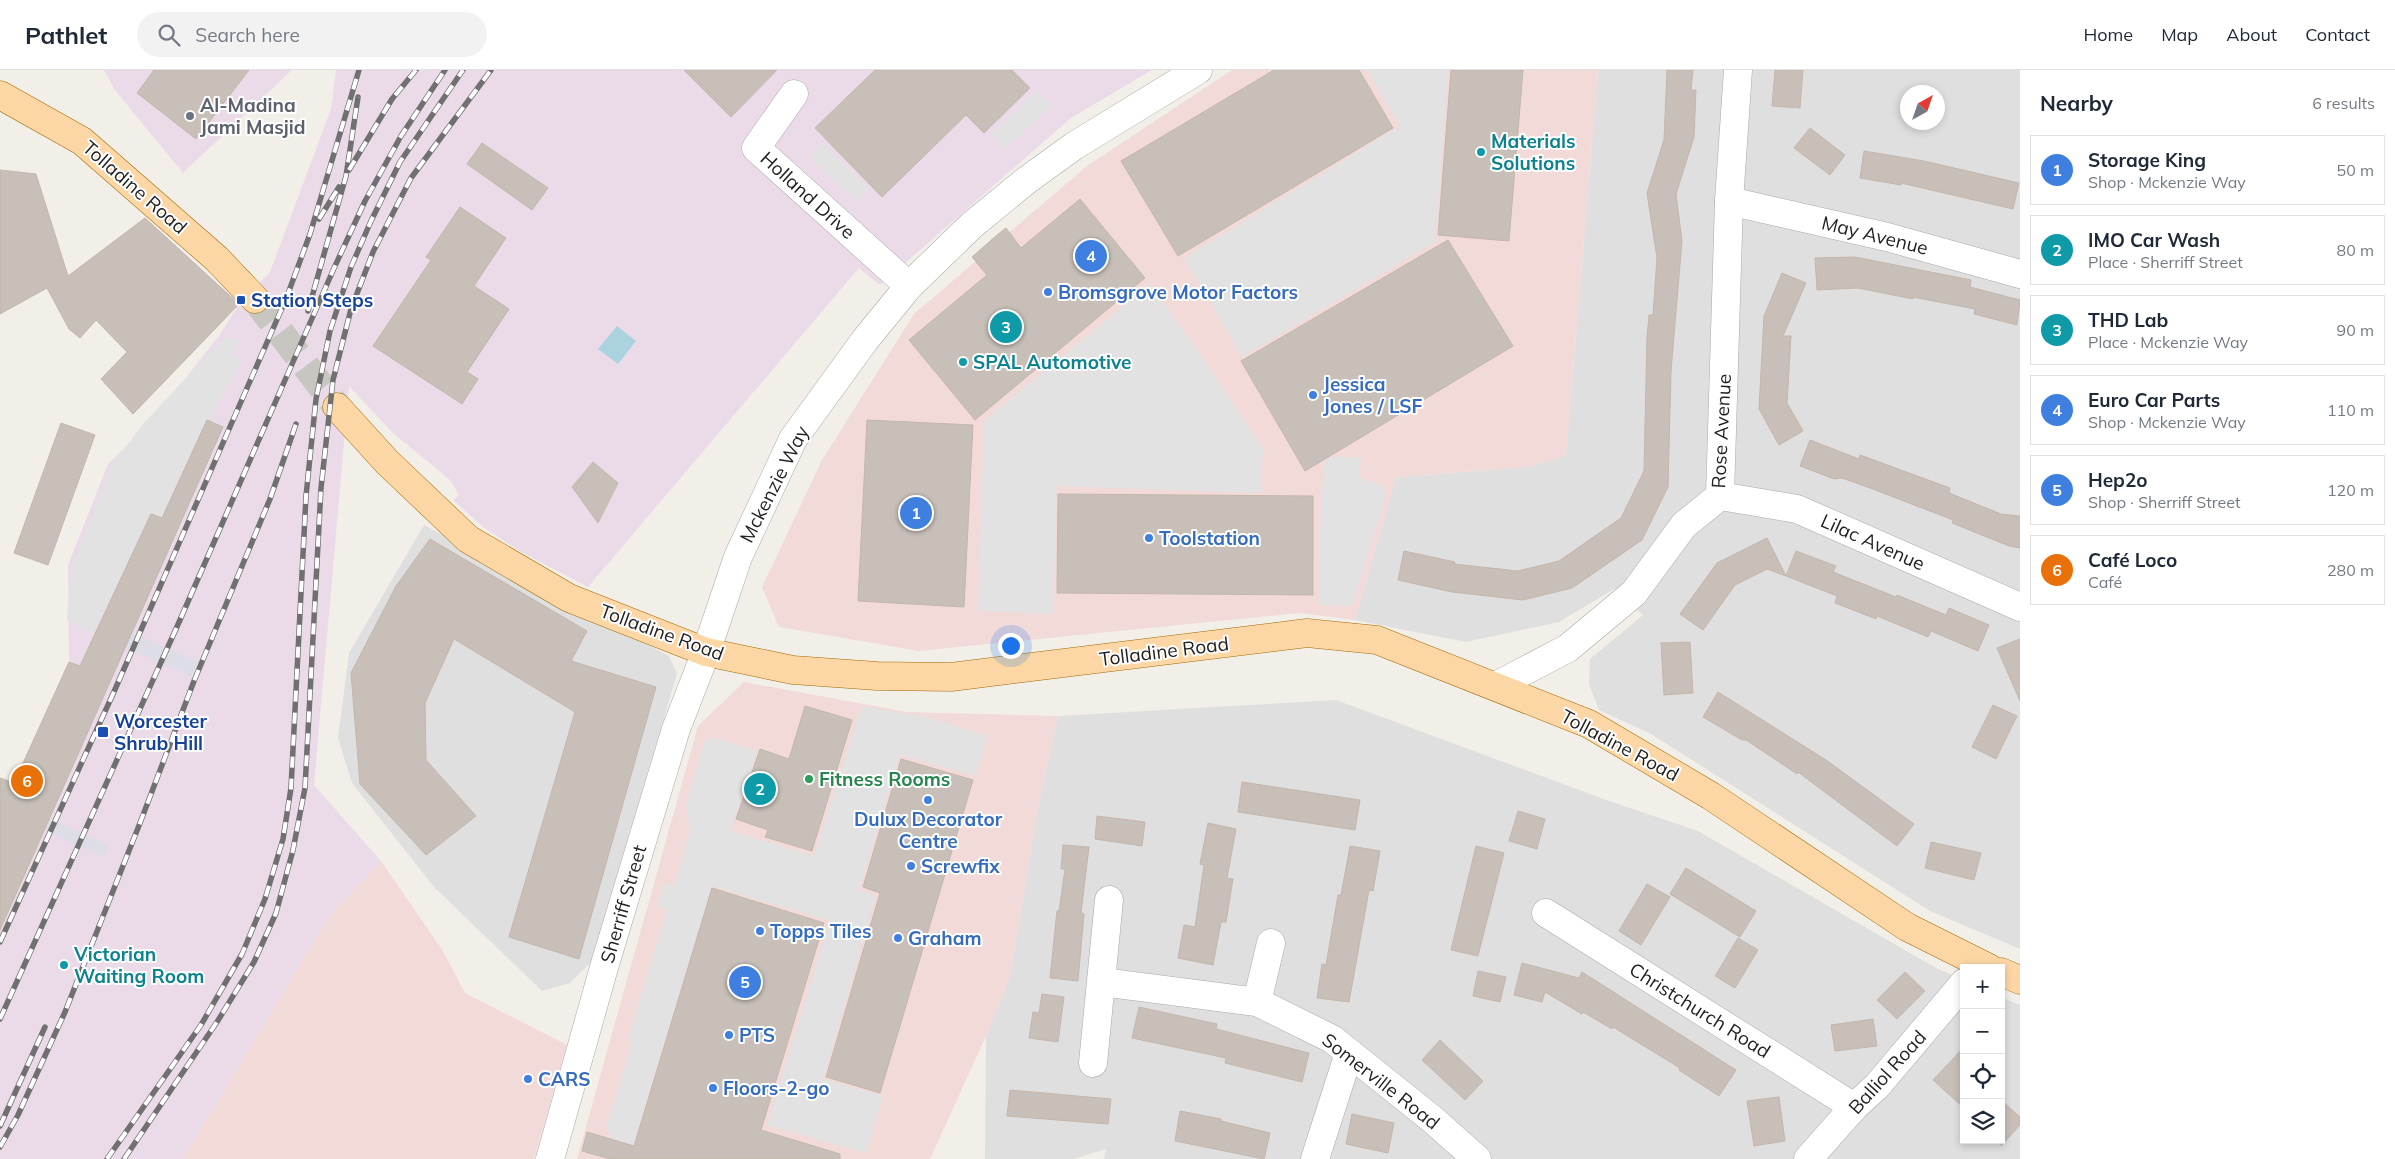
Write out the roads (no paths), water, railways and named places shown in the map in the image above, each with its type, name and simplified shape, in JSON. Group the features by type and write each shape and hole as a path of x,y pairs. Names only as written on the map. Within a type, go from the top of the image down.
{"main road":[{"name":"Tolladine Road","path":"0,95 82,141 217,260 254,299"},
{"name":"Tolladine Road","path":"338,407 387,462 468,539 569,598 706,652 793,670 876,676 951,678 1307,633 1377,640 1589,724 1711,796 1907,928 1970,964"},
{"name":"Tolladine Road","path":"2005,976 2020,980"}],"street":[{"name":"Mckenzie Way","path":"706,652 738,558 793,439 865,340 909,286 972,225 1026,180 1074,146 1198,70"},
{"name":"Rose Avenue","path":"1496,686 1568,648 1634,593 1684,526 1720,496 1729,201 1738,70"},
{"name":"Holland Drive","path":"794,94 756,148 909,286"},
{"name":"May Avenue","path":"1729,201 1888,237 2020,274"},
{"name":"Lilac Avenue","path":"1720,496 1797,509 2020,607"},
{"name":"Sherriff Street","path":"550,1159 676,728 706,652"},
{"path":"1093,1063 1109,900"},
{"name":"Christchurch Road","path":"1546,913 1854,1107"},
{"path":"1257,1002 1271,943"},
{"name":"Somerville Road","path":"1102,982 1257,1002 1332,1039 1432,1119 1477,1159"},
{"name":"Balliol Road","path":"1808,1159 1854,1107 1878,1086 1960,995"},
{"path":"1315,1159 1348,1053"}],"water":[{"path":"617,326 636,341 618,364 598,349"}],"tunnel":[{"path":"255,299 337,407"}],"railway":[{"path":"0,942 113,694 286,299 310,234 359,70"},
{"path":"349,170 392,99 416,70"},
{"path":"0,1019 176,629 365,201 401,136 445,70"},
{"path":"107,1159 201,1025 242,954 265,899 283,839 291,788 306,496 316,399 330,331 351,267 400,162 463,70"},
{"path":"124,1159 217,1022 254,962 276,913 293,850 305,788 321,488 333,380 351,309 373,252 411,178 491,70"},
{"path":"308,311 346,176 358,97"},
{"path":"319,219 339,187"},
{"path":"0,1147 18,1115 65,1012 194,681 270,499 296,424"},
{"path":"0,1126 45,1027"}],"place":[{"name":"Al-Madina Jami Masjid","path":"190,116"},
{"name":"Materials Solutions","path":"1481,152"},
{"name":"Euro Car Parts","path":"1091,256"},
{"name":"Bromsgrove Motor Factors","path":"1048,292"},
{"name":"Station Steps","path":"241,300"},
{"name":"THD Lab","path":"1006,327"},
{"name":"SPAL Automotive","path":"963,362"},
{"name":"Jessica Jones / LSF","path":"1313,395"},
{"name":"Storage King","path":"916,513"},
{"name":"Toolstation","path":"1149,538"},
{"name":"Worcester Shrub Hill","path":"103,732"},
{"name":"Fitness Rooms","path":"809,779"},
{"name":"Café Loco","path":"27,781"},
{"name":"IMO Car Wash","path":"760,789"},
{"name":"Dulux Decorator Centre","path":"928,800"},
{"name":"Screwfix","path":"911,866"},
{"name":"Topps Tiles","path":"760,931"},
{"name":"Graham","path":"898,938"},
{"name":"Victorian Waiting Room","path":"64,965"},
{"name":"Hep2o","path":"745,982"},
{"name":"PTS","path":"729,1035"},
{"name":"CARS","path":"528,1079"},
{"name":"Floors-2-go","path":"713,1088"}]}
